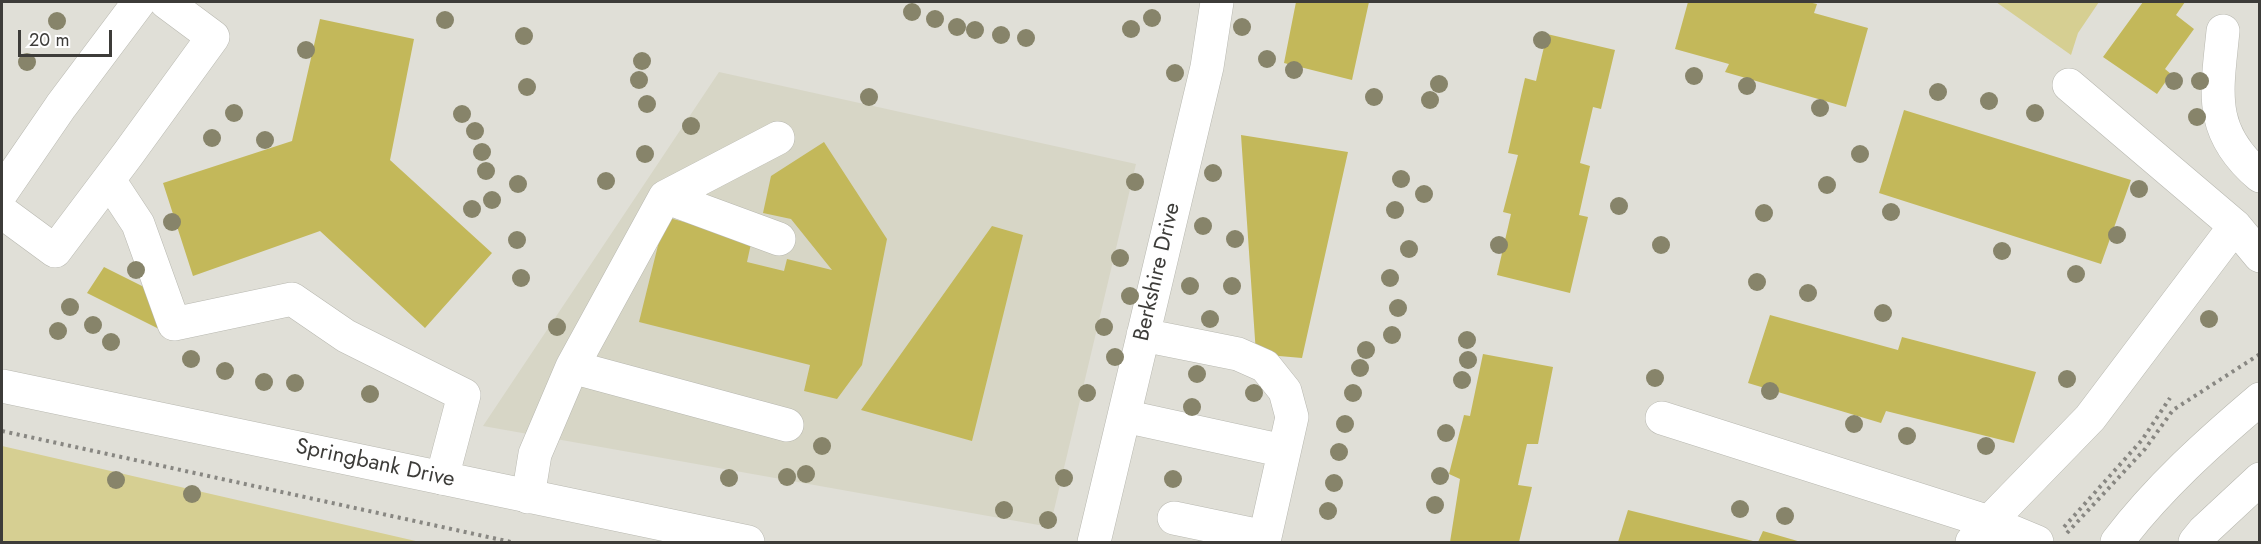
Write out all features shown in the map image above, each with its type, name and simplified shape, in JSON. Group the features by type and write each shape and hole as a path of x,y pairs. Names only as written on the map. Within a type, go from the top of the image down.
{"main road":[{"path":"2,192 61,106 139,2"},
{"path":"2,212 55,251 213,37 166,2"},
{"name":"Berkshire Drive","path":"1094,543 1207,67 1217,2"},
{"path":"2223,31 2218,110 2222,125 2236,151 2259,176"},
{"path":"2069,85 2235,226 2259,256"},
{"path":"528,496 535,454 572,367 665,197 778,138"},
{"path":"109,180 138,224 174,324 292,299 346,336 464,395 442,478"},
{"path":"665,197 779,239"},
{"path":"1981,532 2090,418 2235,226"},
{"path":"1143,335 1238,354 1265,366 1285,391 1292,417 1265,537 1174,518"},
{"path":"572,367 787,425"},
{"name":"Springbank Drive","path":"2,386 748,543"},
{"path":"2117,543 2143,508 2214,438 2259,399"},
{"path":"1124,416 1284,451"},
{"path":"1662,418 1981,532 2054,537"},
{"path":"2195,543 2204,531 2259,479"}],"path":[{"path":"2054,537 2145,449 2173,410 2259,354"},
{"path":"2054,537 2142,440 2170,398"},
{"path":"2,430 512,543"}],"shaded area":[{"path":"1996,2 2099,2 2078,33 2071,55"},
{"path":"719,72 1136,164 1050,527 483,426"},
{"path":"2,446 420,542 2,542"}],"building":[{"path":"1296,2 1369,2 1352,80 1284,63"},
{"path":"1688,2 1808,2 1817,4 1814,13 1868,28 1846,107 1725,72 1729,64 1675,49"},
{"path":"2143,2 2185,2 2176,15 2194,29 2165,69 2171,74 2157,94 2103,57"},
{"path":"320,19 414,39 390,160 492,253 425,328 320,231 193,276 163,183 292,141"},
{"path":"1547,34 1615,50 1601,109 1593,107 1580,163 1590,166 1579,215 1588,217 1570,293 1497,275 1511,214 1503,212 1518,155 1508,153 1525,78 1536,81"},
{"path":"1904,110 2131,180 2101,264 1879,193"},
{"path":"1241,135 1348,152 1302,358 1256,354"},
{"path":"824,142 887,239 862,365 837,399 804,391 810,365 639,322 665,217 752,239 747,262 784,271 787,259 832,270 791,219 763,213 771,176"},
{"path":"992,226 1023,235 972,441 861,410"},
{"path":"104,267 156,293 163,331 87,293"},
{"path":"1770,315 1898,350 1902,337 2036,372 2014,443 1886,411 1881,423 1748,383"},
{"path":"1483,354 1553,367 1538,444 1527,444 1518,485 1532,487 1519,542 1450,542 1460,479 1449,474 1464,415 1470,416"},
{"path":"1628,510 1757,542 1618,542"},
{"path":"1763,531 1801,542 1758,542"}]}
